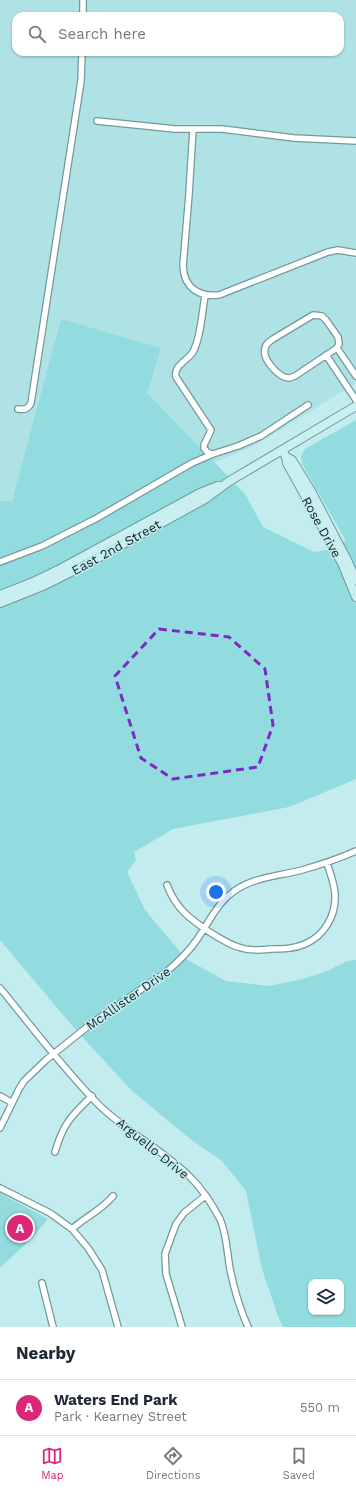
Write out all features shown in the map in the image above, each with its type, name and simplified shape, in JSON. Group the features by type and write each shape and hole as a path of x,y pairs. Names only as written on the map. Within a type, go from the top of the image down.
{"main road":[{"name":"East 2nd Street","path":"0,595 46,576 200,492 228,482 285,454 356,406"},
{"name":"Rose Drive","path":"285,454 292,460 311,491 356,580"},
{"name":"Rose Drive","path":"285,454 287,464 342,563 356,597"},
{"name":"East 2nd Street","path":"0,603 45,585 85,565 205,499 228,482"}],"street":[{"path":"83,0 83,12"},
{"path":"18,409 24,410 29,408 31,403 81,81 82,56"},
{"path":"97,121 175,129 222,129 294,138 356,141"},
{"path":"193,129 184,273 189,285 199,293 205,296 219,295 229,292 328,252 338,250 356,253"},
{"path":"205,296 195,347 175,373 176,377 211,430 204,448 208,453 213,454"},
{"path":"318,315 322,316 326,320 338,337 339,344 337,348 326,355 296,376 289,378 273,368 264,354 267,344 272,339 309,317 318,315"},
{"path":"337,348 356,376"},
{"path":"326,355 356,400"},
{"path":"0,562 42,546 97,518 167,477 213,454 238,446 261,436 274,429 308,405"},
{"name":"McAllister Drive","path":"0,1128 11,1102 24,1081 54,1053 92,1023 165,973 187,952 205,928 220,903 227,896 242,886 258,879 290,873 327,863 356,851"},
{"path":"167,885 177,906 189,918 228,943 239,948 253,950 291,948 304,945 314,940 330,921 334,911 335,888 327,863"},
{"name":"Arguello Drive","path":"0,988 54,1053 105,1110 193,1180 205,1196 220,1221 226,1241 230,1270 242,1313 248,1327"},
{"path":"0,1096 11,1102"},
{"path":"55,1152 59,1137 67,1122 92,1096"},
{"path":"0,1188 50,1213 72,1229 88,1248 102,1270 118,1327"},
{"path":"72,1229 82,1219 106,1204 113,1196"},
{"path":"182,1327 166,1274 165,1254 176,1224 184,1213 205,1196"},
{"path":"42,1283 53,1327"}],"highlighted area":[{"path":"159,629 229,637 265,669 273,725 258,767 173,779 141,758 115,676"}],"shaded area":[{"path":"0,0 356,0 356,383 254,446 174,479 61,550 0,501"},
{"path":"61,319 161,348 147,393 245,494 263,527 314,552 326,550 346,541 302,464 301,456 305,449 356,420 356,779 289,807 173,829 134,852 136,860 127,872 145,910 186,959 226,981 269,986 299,980 327,971 347,961 356,960 356,1327 283,1327 262,1269 246,1191 222,1161 193,1141 131,1090 75,1029 0,940 0,501 12,501"},
{"path":"0,1193 48,1219 33,1237 0,1268"}],"place":[{"name":"Waters End Park","path":"20,1228"}]}
